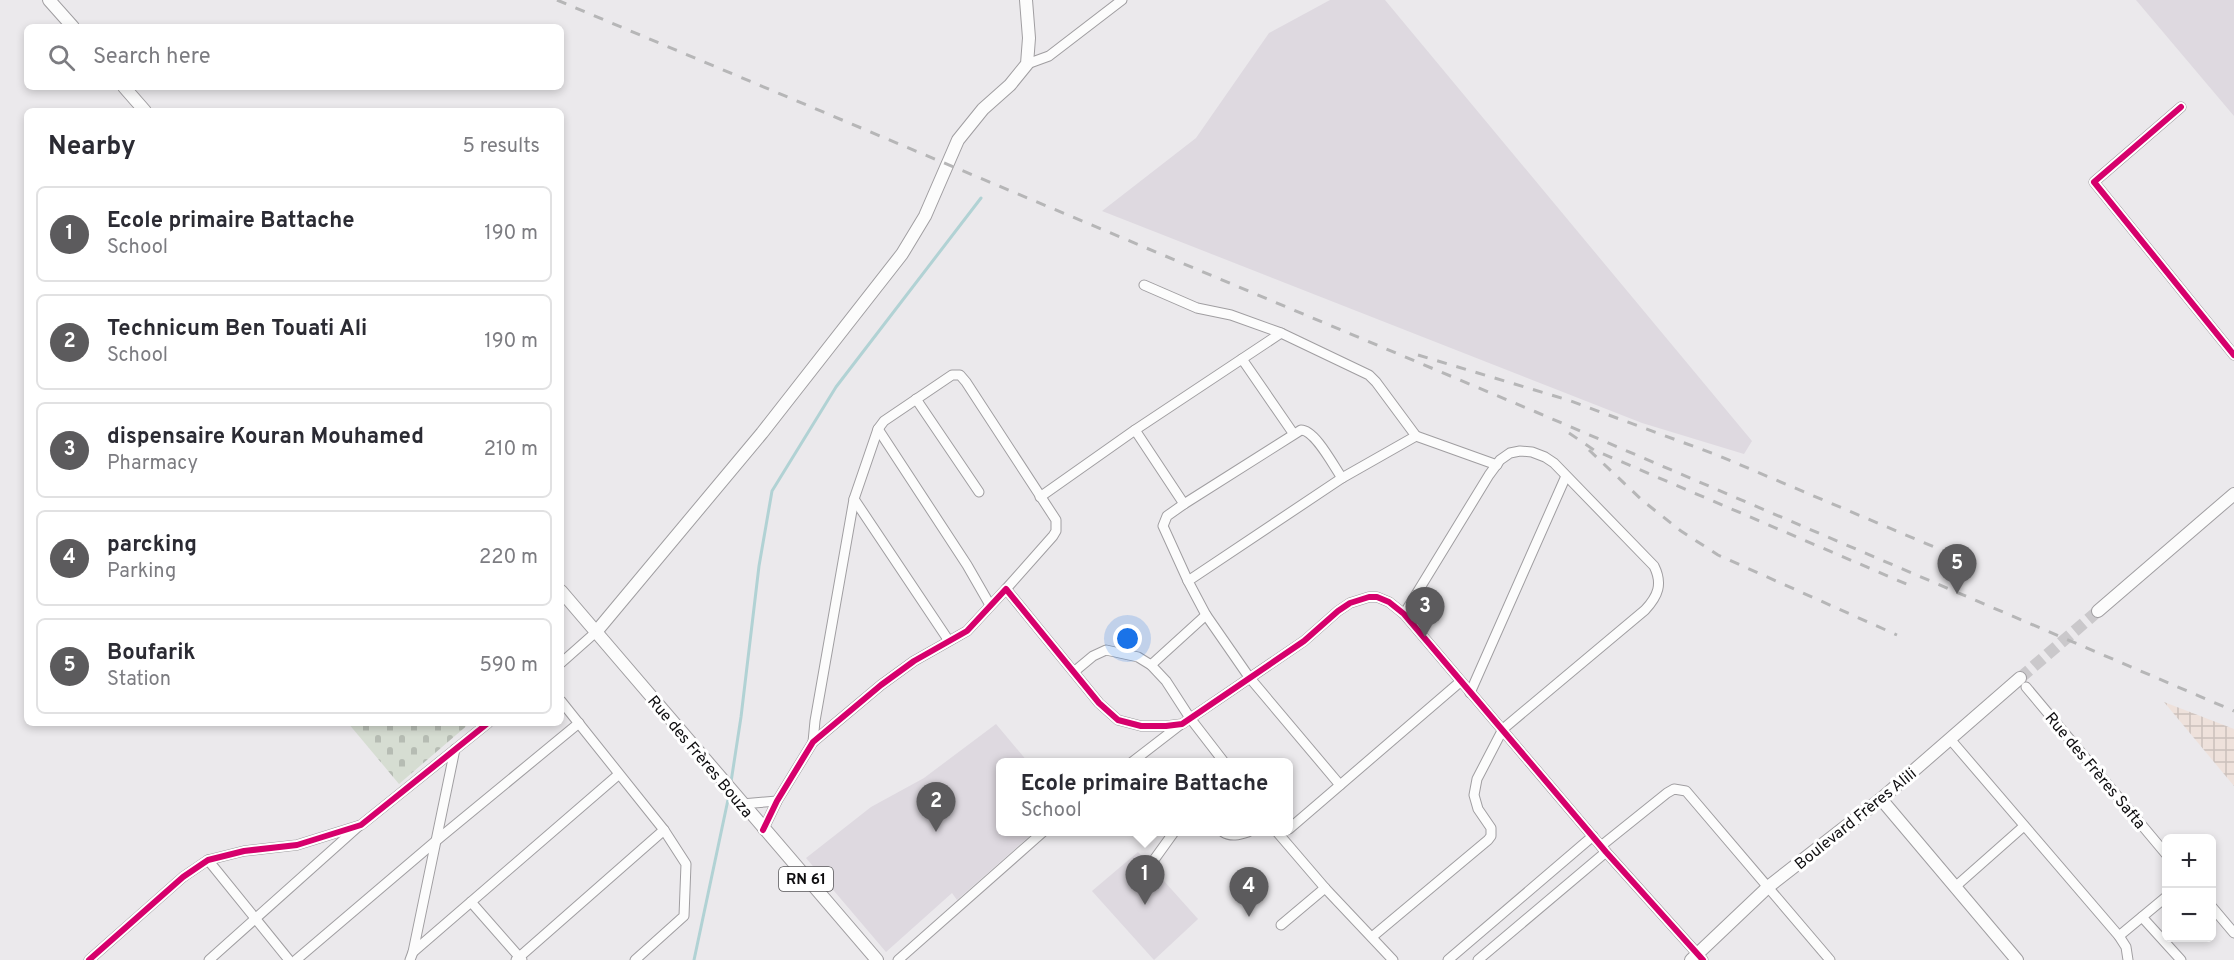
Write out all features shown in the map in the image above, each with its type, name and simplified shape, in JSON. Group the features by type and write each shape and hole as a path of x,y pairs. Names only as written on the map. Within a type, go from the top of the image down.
{"main road":[{"path":"49,0 70,24"},
{"path":"596,632 762,433 902,254 925,216 958,140 983,109 1010,85 1027,64 1029,38 1026,0"},
{"path":"127,90 142,108"},
{"path":"2098,611 2234,494"},
{"name":"RN 61","path":"564,595 596,632"},
{"name":"Rue des Frères Bouza","path":"596,632 763,830 877,960"},
{"name":"Boulevard Frères Alili","path":"1697,958 1768,887 1881,798 1950,739 2023,683"},
{"path":"1881,798 2017,960"}],"street":[{"path":"1027,64 1049,56 1122,0"},
{"path":"2181,107 2094,182 2234,355"},
{"path":"1144,285 1197,308 1232,315 1281,333 1369,375 1416,436 1497,465"},
{"path":"1040,497 1135,430 1281,333"},
{"path":"1242,358 1293,433"},
{"path":"763,830 777,801 813,742 914,661 974,625 1056,531 1056,520 964,378 956,375 948,376 884,421 879,429 854,499 813,742"},
{"path":"916,399 980,492"},
{"path":"879,429 967,565 990,606"},
{"path":"1340,785 1249,677 1206,615 1163,526 1167,516 1184,504 1293,433 1305,429 1312,435 1342,478"},
{"path":"1135,430 1184,504"},
{"path":"1188,581 1342,478 1416,436"},
{"path":"1372,938 1491,836 1491,828 1478,808 1474,795 1477,779 1503,729 1645,610 1653,602 1659,588 1659,580 1654,566 1554,463 1532,452 1520,451 1510,453 1497,465 1400,611"},
{"path":"1470,693 1566,476"},
{"path":"854,499 949,641"},
{"path":"1006,589 1099,703 1118,720 1141,726 1166,726 1186,721"},
{"path":"1137,758 1186,721 1304,640 1338,611 1350,603 1377,597 1400,611 1697,958"},
{"path":"1151,665 1206,615"},
{"path":"564,660 596,632"},
{"path":"1075,671 1093,656 1106,651 1138,657 1151,665 1166,681 1186,721 1220,758"},
{"path":"1293,824 1460,682"},
{"name":"Rue des Frères Safta","path":"2023,683 2162,849"},
{"path":"564,705 664,830 686,864 684,916 635,960"},
{"path":"296,960 436,840 579,723"},
{"path":"209,960 361,825 484,726"},
{"path":"1950,739 2119,936 2126,947 2128,960"},
{"path":"412,956 455,749"},
{"path":"412,956 618,775"},
{"path":"1478,960 1667,793 1674,789 1682,789 1689,793 1830,960"},
{"path":"739,801 777,801"},
{"path":"89,960 101,956 183,877 208,860 244,851 297,845 361,825"},
{"path":"1955,887 2024,826"},
{"path":"471,902 519,959 664,830"},
{"path":"898,960 1037,836"},
{"path":"1152,864 1171,836"},
{"path":"1286,836 1325,888 1393,960"},
{"path":"1448,960 1593,836"},
{"path":"208,860 289,960"},
{"path":"1281,925 1325,888"},
{"path":"2119,936 2162,900"},
{"path":"2216,913 2234,933"},
{"path":"2142,917 2181,960"}],"shaded area":[{"path":"1330,0 1385,0 1752,441 1744,454 1642,423 1102,211 1196,138 1269,33"},
{"path":"2136,0 2234,0 2234,116"},
{"path":"2164,702 2234,729 2234,786"},
{"path":"996,724 1025,758 996,758 996,836 1029,836 957,900 952,893 886,952 806,858 871,807 924,778"},
{"path":"1138,852 1198,919 1154,960 1092,891"}],"green space":[{"path":"351,726 467,726 399,784"}],"waterway":[{"path":"731,782 759,566 772,491 836,387 981,198"},
{"path":"694,960 729,795"}],"tunnel":[{"path":"2020,678 2098,611"}],"railway":[{"path":"557,0 1536,412 2234,711"},
{"path":"1418,355 1568,400 1717,455 1946,552"},
{"path":"1569,433 1594,450 1911,586"},
{"path":"1589,450 1643,501 1681,531 1718,555 1897,635"}],"cycle path":[{"path":"2181,107 2094,182 2234,355"},
{"path":"763,830 777,801 813,742 881,685 914,661 967,631 1006,589 1099,703 1118,720 1141,726 1182,724 1304,641 1350,603 1377,597 1389,602 1404,614 1606,852 1703,960"},
{"path":"89,960 183,877 208,860 244,851 297,845 361,825 484,726"}],"place":[{"name":"Boufarik","path":"1957,594"},
{"name":"dispensaire Kouran Mouhamed","path":"1425,637"},
{"name":"Technicum Ben Touati Ali","path":"936,832"},
{"name":"Ecole primaire Battache","path":"1145,905"},
{"name":"parcking","path":"1249,917"}]}
